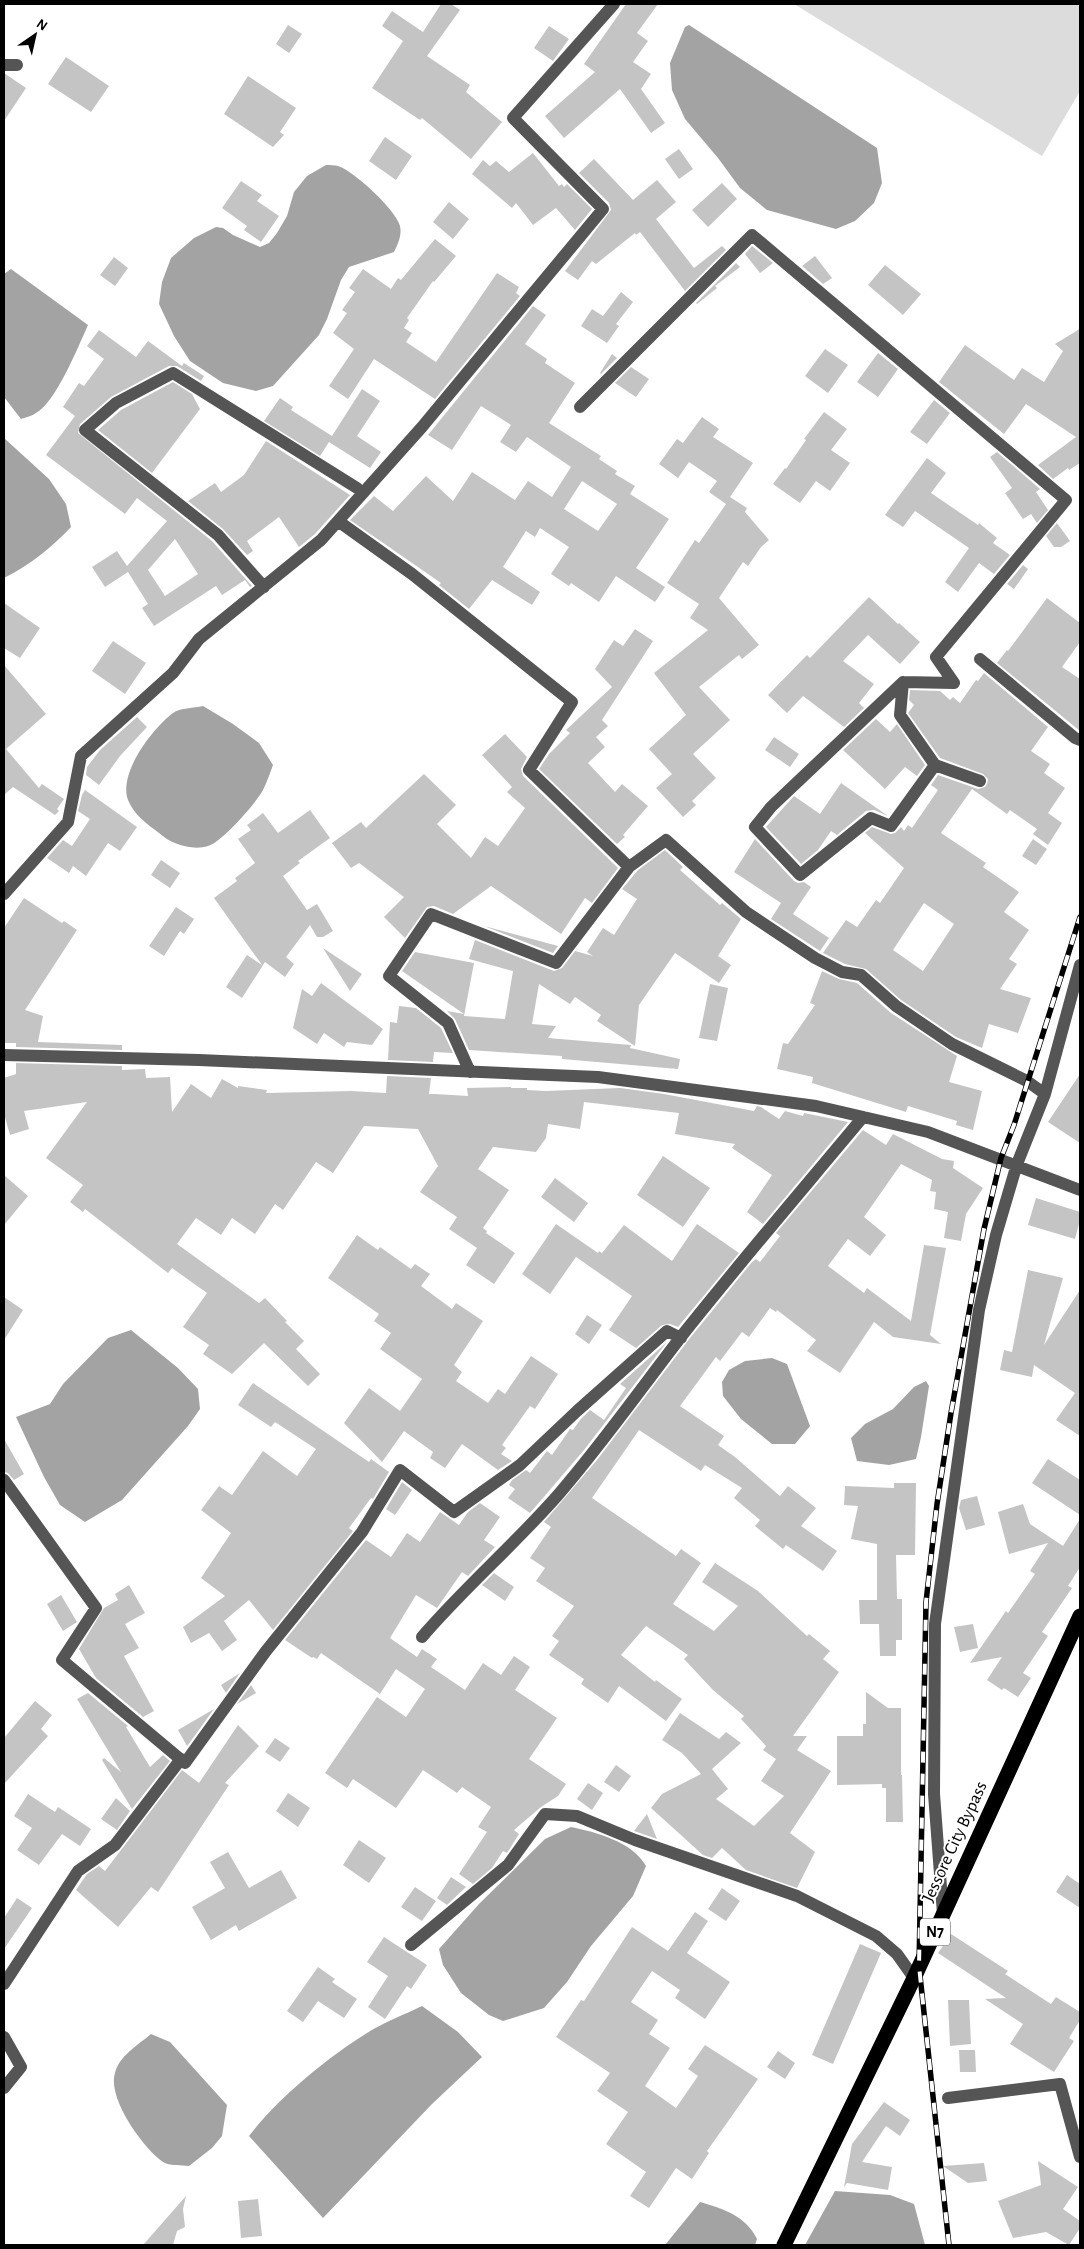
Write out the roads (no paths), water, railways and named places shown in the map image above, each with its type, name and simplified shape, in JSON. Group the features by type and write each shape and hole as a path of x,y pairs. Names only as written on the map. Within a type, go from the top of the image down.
{"highway":[{"name":"Jessore City Bypass","path":"784,2245 914,1978 1080,1616"}],"street":[{"path":"4,894 68,822 81,756 174,673 200,639 321,540 422,427 602,209 513,118 614,4"},
{"path":"580,407 752,235 1066,500 936,657 954,683 903,682 771,807 755,827 800,875 871,818 891,826 935,765"},
{"path":"264,587 218,535 85,430 116,403 173,373 357,488"},
{"path":"338,521 412,574 572,702 528,770 629,867"},
{"path":"980,659 1080,740"},
{"path":"903,682 900,715 935,765 980,781"},
{"path":"470,1072 448,1023 389,976 431,914 556,963 629,867 666,840 746,912 815,958 842,972 861,976 896,1006 952,1044 1027,1081 1045,1094"},
{"path":"943,1914 934,1794 935,1624 980,1310 996,1234 1017,1164 1045,1094 1080,966"},
{"path":"4,1055 199,1060 598,1078 816,1106 928,1132 1017,1164 1080,1190"},
{"path":"422,1637 449,1606 557,1496 614,1428 681,1338 755,1245 863,1117"},
{"path":"4,1480 96,1608 62,1660 185,1763 266,1651 362,1532 400,1470 454,1512 520,1466 577,1411 667,1331 681,1338"},
{"path":"4,1984 78,1871 115,1845 181,1759"},
{"path":"411,1946 508,1865 545,1814 577,1816 635,1840 797,1896 876,1936 897,1954 914,1978"},
{"path":"4,2037 22,2067 4,2088"},
{"path":"948,2098 1060,2084 1080,2157"}],"railway":[{"path":"949,2245 919,1966 926,1602 937,1504 951,1413 984,1229 1001,1158 1014,1125 1080,917"}]}
